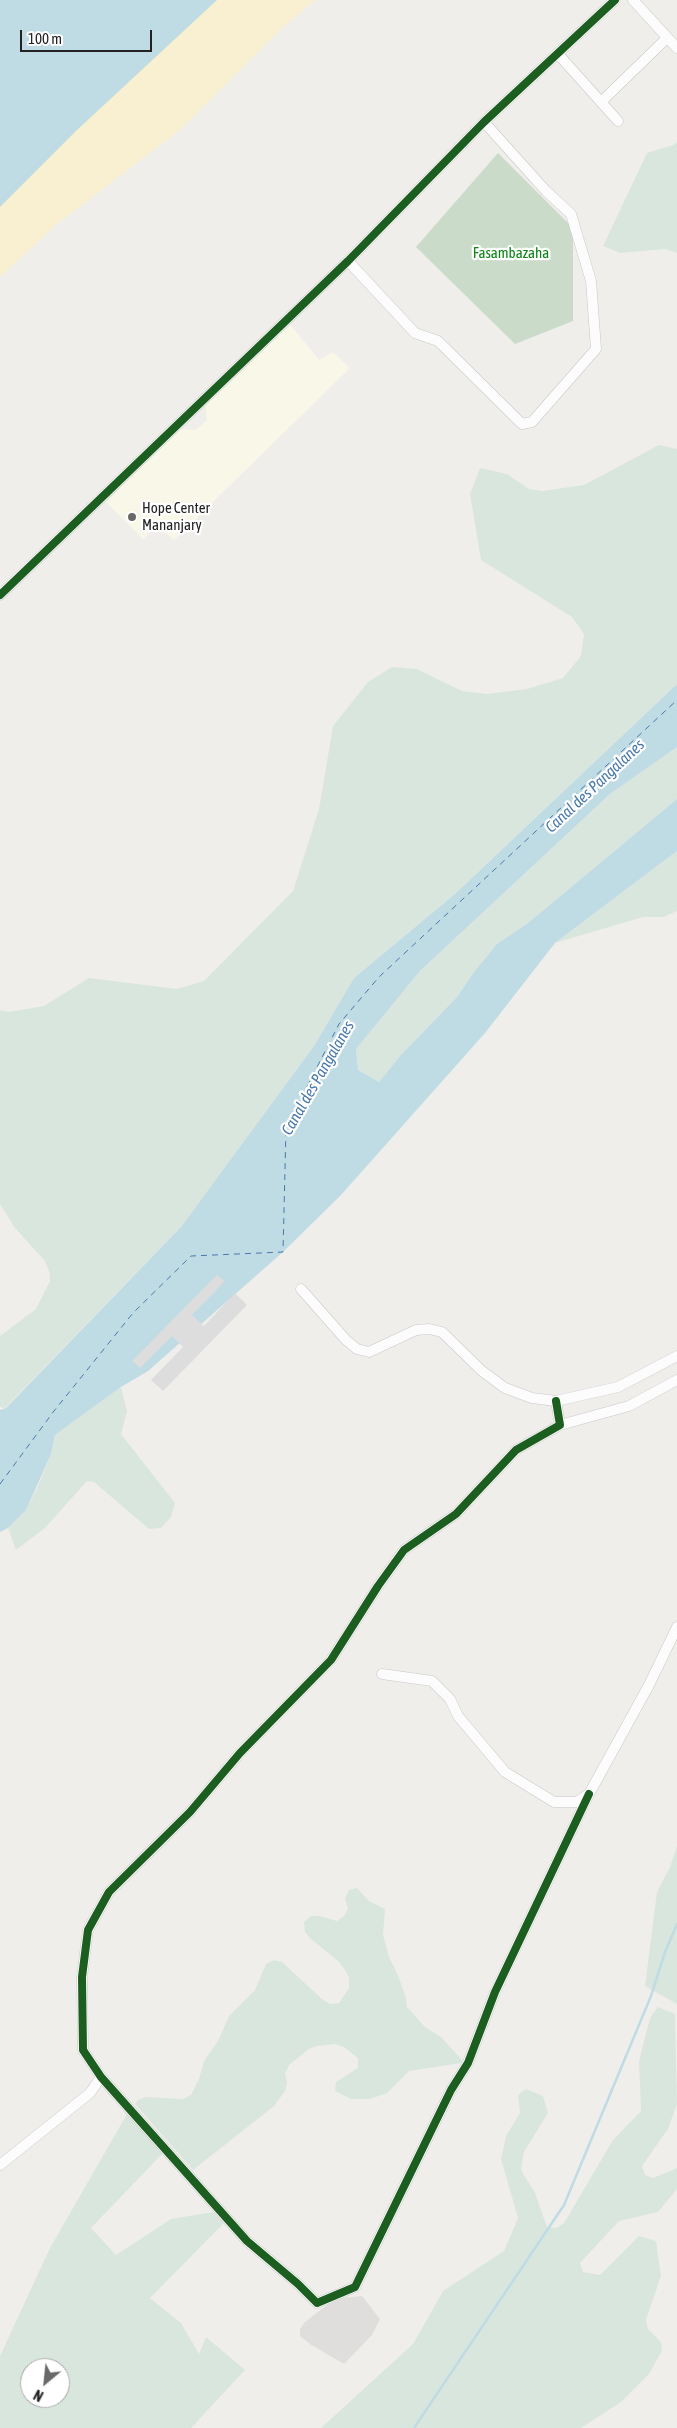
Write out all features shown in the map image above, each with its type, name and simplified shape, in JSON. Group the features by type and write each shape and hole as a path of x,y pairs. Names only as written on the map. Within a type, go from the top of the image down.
{"street":[{"path":"0,596 348,261 484,122 615,0"},
{"path":"633,0 677,48"},
{"path":"601,102 668,38"},
{"path":"558,54 618,121"},
{"path":"348,261 415,333 438,341 522,424 532,422 596,349 591,281 571,214 546,191 484,122"},
{"path":"300,1288 346,1340 357,1349 370,1352 416,1330 429,1329 442,1332 482,1371 505,1388 532,1398 556,1401 618,1387 677,1356"},
{"path":"677,1380 629,1406 560,1425 516,1450 456,1514 404,1550 378,1586 331,1660 240,1753 190,1812 109,1892 88,1930 82,1977 84,2050 101,2076 247,2241 298,2284 317,2303 355,2287 451,2090 468,2064 496,1992 589,1794 650,1685 677,1627"},
{"path":"556,1401 560,1425"},
{"path":"382,1674 432,1681 450,1699 458,1716 505,1772 554,1802 577,1802 589,1794"},
{"path":"0,2165 90,2093 101,2076"}],"shaded area":[{"path":"677,142 677,253 665,249 620,253 603,246 647,153"},
{"path":"289,323 319,360 333,352 350,368 174,540 157,525 143,539 106,502 180,429 196,430 207,420 205,405"},
{"path":"659,445 677,449 677,684 455,894 354,978 314,1046 181,1227 5,1408 0,1407 0,1336 36,1309 50,1281 50,1274 45,1261 15,1228 0,1204 0,1010 8,1012 44,1006 89,978 177,989 204,981 293,891 319,809 333,726 368,682 392,667 417,669 462,691 487,694 527,689 563,678 581,656 584,634 572,617 481,560 470,494 480,468 507,474 529,489 542,491 584,485"},
{"path":"677,747 677,799 528,923 497,944 457,997 400,1056 379,1082 358,1070 356,1049 420,971 610,794"},
{"path":"677,851 677,911 663,917 643,917 555,943"},
{"path":"121,1387 127,1411 121,1434 175,1503 171,1517 161,1528 149,1529 94,1482 87,1481 45,1528 16,1550 8,1528 26,1510 51,1454 55,1435"},
{"path":"677,1846 677,2004 645,1986 657,1892 670,1867"},
{"path":"357,1888 369,1901 385,1909 383,1935 389,1957 406,1998 407,2007 425,2027 441,2037 462,2060 462,2063 409,2071 387,2093 370,2099 351,2099 335,2091 336,2082 358,2068 358,2058 344,2047 335,2044 309,2049 289,2065 285,2074 287,2083 285,2091 274,2106 193,2170 135,2104 138,2100 146,2097 183,2099 191,2095 199,2079 204,2061 218,2041 229,2016 255,1990 266,1964 274,1960 282,1962 322,1999 330,2004 339,2003 349,1988 349,1978 339,1962 305,1932 304,1922 311,1916 320,1916 337,1921 344,1916 348,1908 345,1899 349,1890"},
{"path":"658,2007 675,2014 677,2104 668,2129 642,2166 645,2175 653,2178 677,2168 677,2189 658,2212 619,2221 580,2263 583,2272 600,2275 639,2236 656,2241 661,2276 646,2320 648,2329 661,2342 662,2351 649,2374 621,2402 581,2428 321,2428 413,2344 443,2291 504,2251 518,2218 501,2159 506,2136 520,2113 518,2095 526,2089 543,2096 548,2113 524,2152 521,2170 535,2193 547,2227 556,2228 564,2223 613,2140 641,2111 639,2061 650,2018"},
{"path":"127,2114 164,2152 91,2228 116,2255 171,2219 213,2212 224,2223 150,2298 181,2323 199,2354 206,2337 245,2370 191,2428 0,2428 0,2356 50,2248"},
{"path":"362,2296 380,2319 372,2335 344,2364 300,2336 300,2329 305,2322 327,2305 342,2298"}],"sand":[{"path":"187,0 315,0 281,29 180,130 57,224 0,277 0,177"}],"green space":[{"name":"Fasambazaha","path":"498,153 573,228 573,321 515,344 416,247"}],"water":[{"path":"0,0 217,0 77,130 0,207"},
{"name":"Canal des Pangalanes","path":"677,684 677,747 610,794 420,971 356,1049 358,1070 379,1082 400,1056 457,997 497,944 528,923 677,799 677,851 555,943 485,1033 341,1195 283,1252 148,1371 121,1387 55,1435 51,1454 26,1510 8,1528 0,1532 0,1410 6,1408 181,1227 314,1046 354,978 455,894"}],"pier":[{"path":"217,1275 225,1281 192,1315 204,1326 235,1293 247,1305 163,1391 151,1380 183,1347 172,1336 140,1368 132,1361"}],"waterway":[{"path":"414,2428 564,2205 651,1996 665,1952 677,1924"}],"ferry route":[{"path":"0,1484 54,1411 133,1313 191,1256 283,1252 286,1128 339,1024 379,977 677,700"}],"cycle path":[{"path":"0,595 348,261 484,122 615,0"},
{"path":"556,1401 560,1425 516,1450 456,1514 404,1550 378,1586 331,1660 240,1753 190,1812 109,1892 88,1930 82,1977 83,2050 101,2077 247,2241 298,2284 317,2303 355,2287 451,2090 468,2063 495,1992 589,1794"}],"place":[{"name":"Hope Center Mananjary","path":"132,517"}]}
